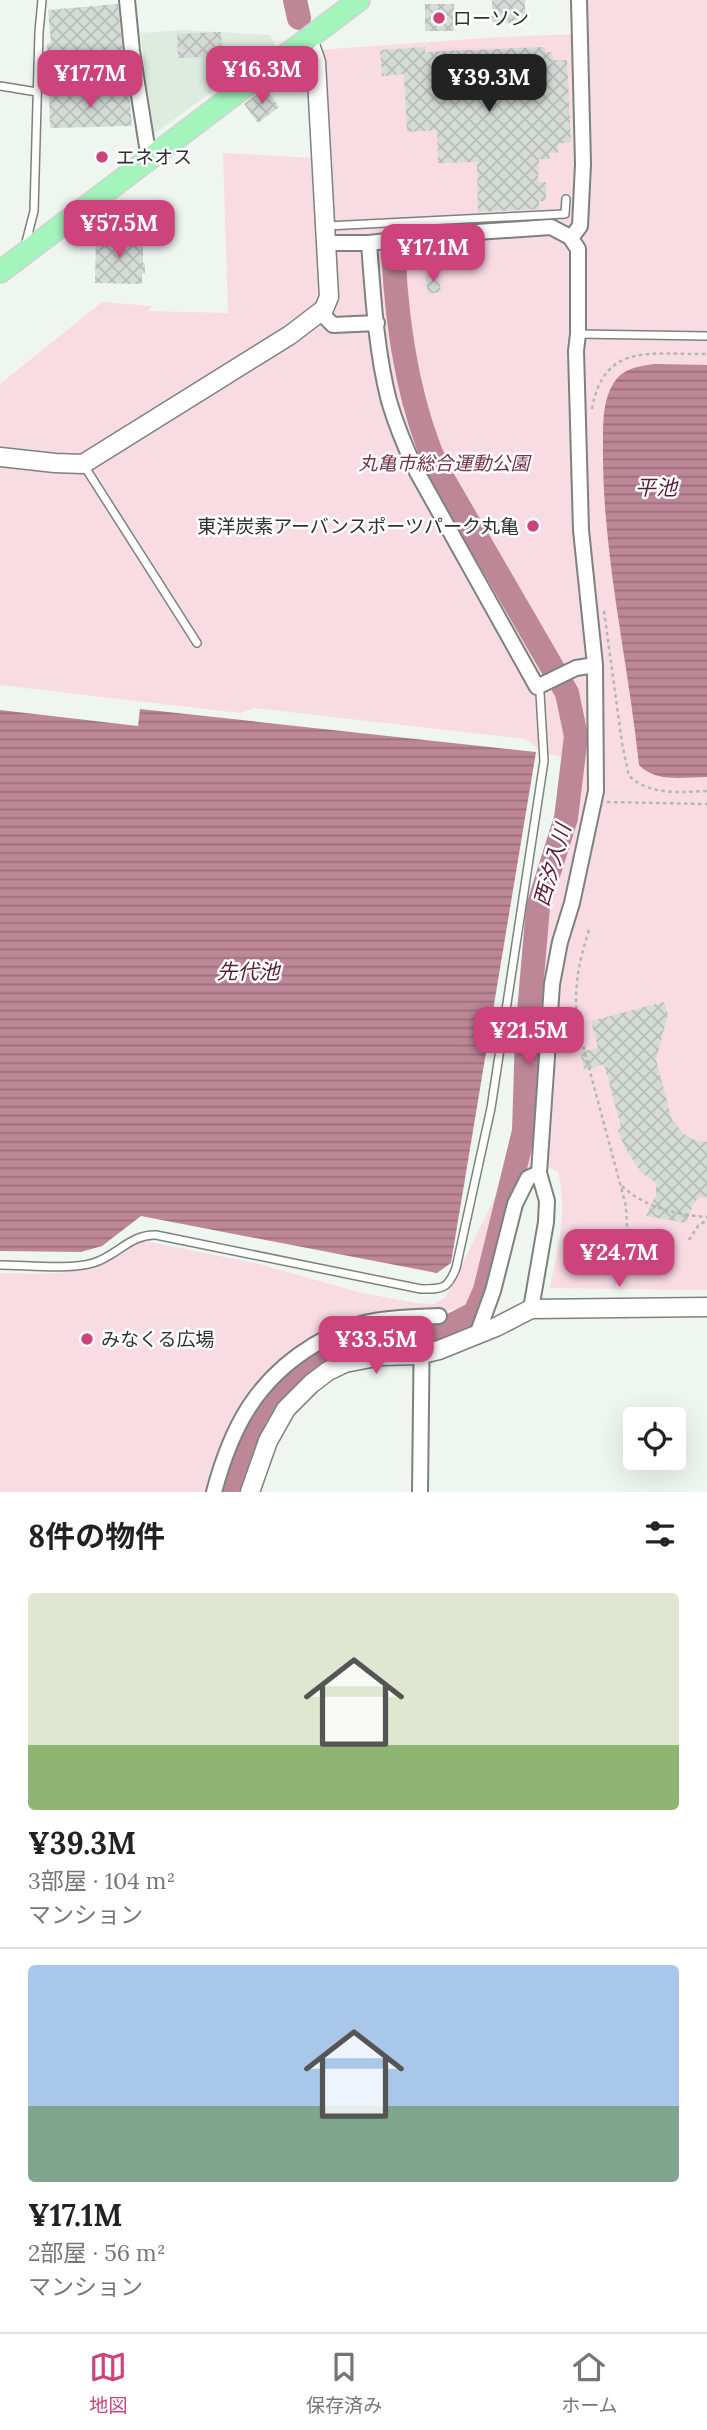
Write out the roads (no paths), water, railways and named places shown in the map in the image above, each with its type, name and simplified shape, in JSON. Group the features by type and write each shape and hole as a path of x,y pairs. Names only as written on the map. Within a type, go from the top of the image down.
{"main road":[{"path":"0,272 359,0"}],"street":[{"path":"127,0 149,159"},
{"path":"571,238 580,226 583,164 579,0"},
{"path":"0,457 83,464 290,335 324,309 328,297 327,235 316,62 308,39"},
{"path":"327,235 369,243 447,234 551,227 571,238 579,256 576,352 581,530 594,665 596,762 594,799 552,984 540,1173 547,1212 531,1309"},
{"path":"369,243 377,323 389,400 402,440 417,472 537,687 576,668 594,665"},
{"path":"320,313 333,325 377,323"},
{"path":"477,1335 493,1291 514,1204 528,1178 540,1173"},
{"path":"250,1492 264,1450 286,1409 311,1384 328,1371 345,1363 421,1349 439,1350 531,1309 707,1307"},
{"path":"214,1492 238,1423 260,1390 292,1359 330,1336 355,1326 369,1322 439,1316"},
{"path":"421,1492 422,1317"}],"lane":[{"path":"23,254 34,211 42,0"},
{"path":"0,86 37,92"},
{"path":"327,235 565,214 566,199"},
{"path":"578,334 707,336"},
{"path":"83,464 197,643"},
{"path":"0,1265 93,1263 142,1235 149,1235 421,1289 440,1289 450,1282 456,1268 491,1108 544,761 540,693 537,687"}],"water":[{"name":"平池","path":"654,364 707,365 707,777 662,777 639,765 611,567 604,487 605,407 609,391 621,375 636,367"},
{"name":"先代池","path":"140,709 536,752 451,1263 437,1273 141,1216 102,1246 81,1252 0,1251 0,710 138,726"}],"waterway":[{"name":"西汐入川","path":"295,0 299,18"},
{"name":"西汐入川","path":"229,1492 236,1467 255,1423 281,1387 298,1371 318,1358 364,1336 437,1331 475,1313 485,1290 524,1131 527,1036 538,907 566,818 576,736 567,693 439,472 428,445 405,361 393,245"}],"place":[{"name":"ローソン","path":"439,18"},
{"name":"エネオス","path":"102,157"},
{"name":"東洋炭素アーバンスポーツパーク丸亀","path":"533,526"},
{"name":"みなくる広場","path":"87,1339"}],"park label":[{"name":"丸亀市総合運動公園","path":"444,463"}]}
